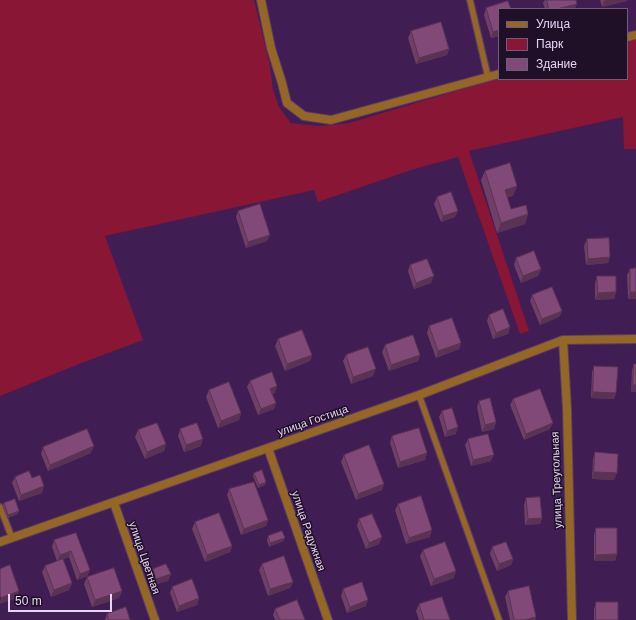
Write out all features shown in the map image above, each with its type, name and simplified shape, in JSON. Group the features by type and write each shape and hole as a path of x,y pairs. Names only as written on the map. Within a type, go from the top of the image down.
{"street":[{"path":"261,0 271,48 287,103 304,116 331,120 498,74"},
{"name":"улица Гостица","path":"0,542 419,395 563,340 636,339"},
{"name":"улица Треугольная","path":"563,340 572,620"},
{"name":"улица Радужная","path":"268,448 328,620"},
{"name":"улица Цветная","path":"114,503 155,620"}],"lane":[{"path":"470,0 488,77"},
{"path":"419,395 499,620"},
{"path":"0,508 12,538"}],"green space":[{"path":"0,0 254,0 270,66 273,90 279,107 291,123 319,126 349,123 498,78 498,80 628,80 628,42 636,39 636,149 624,149 623,117 469,151 529,331 520,334 458,157 411,170 318,202 314,190 105,236 143,340 0,396"}],"building":[{"path":"547,0 576,0 577,4 561,8 549,8"},
{"path":"508,1 511,8 498,8 498,30 493,32 486,8"},
{"path":"441,22 449,49 419,58 411,31"},
{"path":"510,163 517,186 505,190 511,209 526,205 528,214 501,223 485,171"},
{"path":"451,192 458,211 443,216 437,197"},
{"path":"260,204 270,235 248,242 238,211"},
{"path":"609,238 610,257 588,259 587,239"},
{"path":"534,251 541,269 523,276 516,258"},
{"path":"427,259 434,276 416,283 410,265"},
{"path":"636,268 636,292 630,292 630,269"},
{"path":"597,276 616,276 616,292 598,293"},
{"path":"552,287 562,311 542,319 532,295"},
{"path":"503,309 510,327 496,333 489,315"},
{"path":"452,318 461,343 438,351 429,326"},
{"path":"302,330 312,355 287,364 278,339"},
{"path":"413,335 420,355 391,365 385,345"},
{"path":"368,347 376,369 353,377 346,355"},
{"path":"634,364 636,364 636,385 633,385"},
{"path":"594,366 618,367 616,393 593,392"},
{"path":"272,372 277,386 270,389 276,403 261,409 250,381"},
{"path":"229,382 241,413 221,421 209,390"},
{"path":"540,389 553,423 526,434 513,399"},
{"path":"490,398 496,422 485,425 479,401"},
{"path":"452,408 458,427 447,431 442,411"},
{"path":"157,423 166,444 147,452 138,430"},
{"path":"197,423 203,439 186,445 180,429"},
{"path":"419,428 427,453 400,462 392,436"},
{"path":"87,429 94,446 50,465 43,447"},
{"path":"488,434 494,455 473,460 468,439"},
{"path":"369,445 384,484 358,494 344,455"},
{"path":"595,452 618,454 617,473 594,472"},
{"path":"262,470 266,482 259,485 254,473"},
{"path":"29,471 32,478 40,475 44,486 21,495 15,477"},
{"path":"254,482 268,520 244,529 229,489"},
{"path":"421,496 432,530 409,538 398,504"},
{"path":"540,497 542,518 528,519 526,498"},
{"path":"15,499 19,511 8,515 4,503"},
{"path":"219,513 232,546 207,555 195,522"},
{"path":"372,514 382,537 369,543 359,519"},
{"path":"596,528 617,528 617,554 596,555"},
{"path":"282,531 285,538 270,543 268,536"},
{"path":"76,533 90,570 80,574 71,551 60,555 54,540"},
{"path":"445,542 456,571 434,579 423,550"},
{"path":"506,542 513,559 499,564 492,547"},
{"path":"284,556 293,582 270,589 262,564"},
{"path":"63,559 72,583 54,590 45,566"},
{"path":"166,564 171,574 156,579 153,569"},
{"path":"10,565 19,591 1,598 0,569"},
{"path":"114,568 122,591 95,600 87,577"},
{"path":"192,579 199,598 179,606 172,587"},
{"path":"362,582 368,600 350,607 343,589"},
{"path":"529,586 536,617 524,620 514,620 508,591"},
{"path":"442,597 450,620 424,620 419,604"},
{"path":"297,600 305,620 280,620 275,609"},
{"path":"596,602 618,602 618,620 596,620"},
{"path":"126,607 130,620 109,620 107,614"}]}
